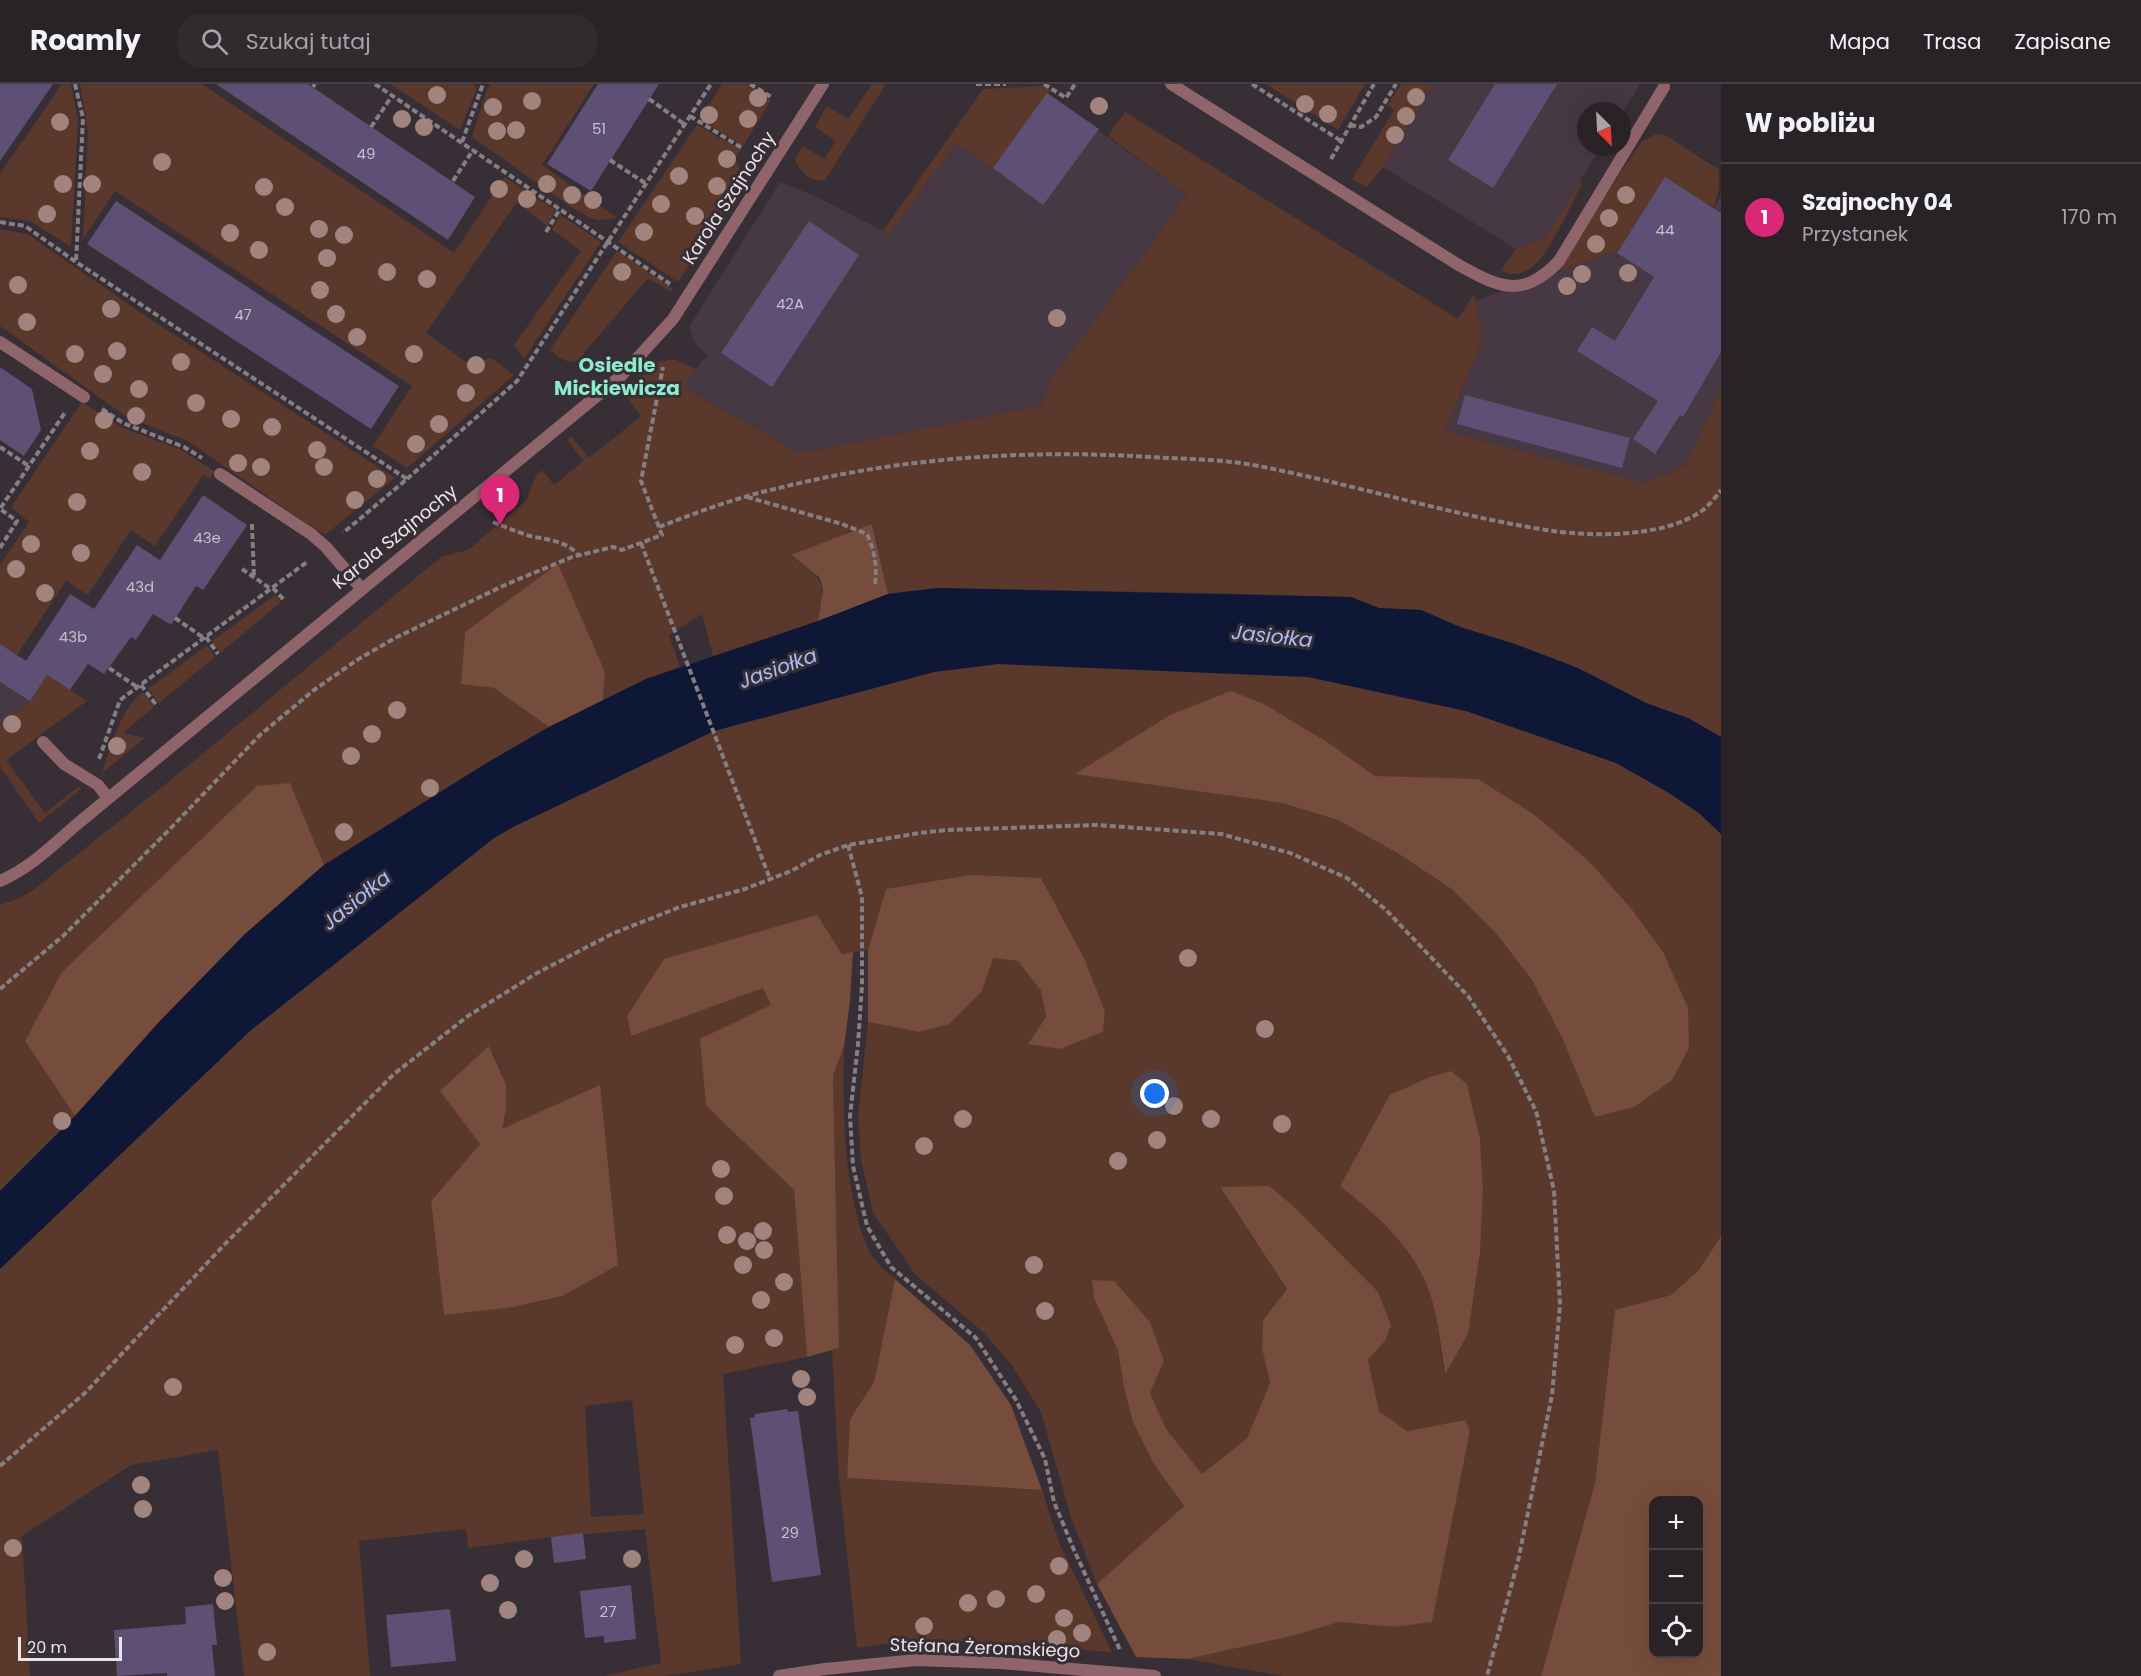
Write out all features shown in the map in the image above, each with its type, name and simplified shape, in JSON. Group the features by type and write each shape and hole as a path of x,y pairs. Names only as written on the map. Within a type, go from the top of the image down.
{"street":[{"name":"Karola Szajnochy","path":"0,881 36,861 108,798 361,588 621,376 673,319 822,84"},
{"path":"1170,84 1488,282 1508,287 1527,285 1543,276 1559,261 1665,87"},
{"path":"0,342 81,395"},
{"path":"220,474 311,534 326,547 361,588"},
{"path":"43,742 64,764 92,780 108,798"},
{"name":"Stefana Żeromskiego","path":"779,1676 916,1660 1000,1663 1155,1676"}],"path":[{"path":"75,84 82,118 76,262"},
{"path":"375,84 688,296"},
{"path":"462,143 483,84"},
{"path":"92,780 120,700 326,547 407,479 517,381 711,84"},
{"path":"750,84 773,98"},
{"path":"976,84 1006,84"},
{"path":"1044,84 1066,98 1075,84"},
{"path":"1252,84 1341,141"},
{"path":"1320,178 1374,84"},
{"path":"1350,125 1361,127 1371,122 1396,84"},
{"path":"371,127 392,96"},
{"path":"649,99 684,124"},
{"path":"690,116 742,148"},
{"path":"453,181 473,150"},
{"path":"610,160 645,183"},
{"path":"546,232 560,209"},
{"path":"0,222 25,226 76,262 407,479"},
{"path":"0,989 63,936 260,735 314,690 357,660 395,638 507,584 578,555 613,547 622,550 662,534 640,481 665,356"},
{"path":"0,548 17,521 0,509 81,395 123,423 184,447 217,468 220,474"},
{"path":"0,447 29,466"},
{"path":"659,527 779,488 884,467 1012,454 1092,453 1250,464 1421,504 1542,528 1588,533 1615,534 1663,527 1703,510 1721,490"},
{"path":"252,495 254,577"},
{"path":"746,497 842,524 867,534 875,552 877,568 875,585"},
{"path":"493,522 529,536 562,543 578,555"},
{"path":"641,543 770,879"},
{"path":"242,569 272,588 284,600"},
{"path":"175,618 205,637 218,654"},
{"path":"109,668 139,686 157,706"},
{"path":"0,1466 85,1393 225,1244 394,1074 468,1016 537,973 614,933 680,907 746,889 819,855 848,845 947,830 1097,825 1221,834 1290,853 1347,879 1386,910 1468,996 1508,1056 1536,1111 1554,1191 1560,1305 1552,1395 1518,1561 1487,1676"},
{"path":"848,845 862,897 862,986 850,1116 853,1166 867,1226 891,1267 976,1338 1016,1400 1044,1458 1054,1502 1129,1673"}],"shaded area":[{"path":"62,84 71,84 78,120 71,247 30,221 0,217 0,174"},
{"path":"80,84 202,84 454,253 505,177 555,210 547,226 517,202 426,333 469,364 491,358 514,375 407,468 373,446 412,386 115,191 83,239 88,130"},
{"path":"390,84 473,84 477,88 460,130"},
{"path":"491,84 594,84 542,165 617,218 597,220 571,207 472,137 487,89"},
{"path":"722,84 746,84 771,100 743,146 700,119"},
{"path":"872,84 886,84 825,180 815,180 806,176 795,159 803,146 824,159 836,141 815,127 827,106 848,119"},
{"path":"1266,84 1365,84 1338,130"},
{"path":"1401,84 1433,84 1383,167 1367,187 1352,179 1394,110 1388,105"},
{"path":"1433,84 1640,84 1629,102 1577,102 1577,156 1595,156 1546,236 1516,249 1383,167"},
{"path":"1044,86 1050,90 993,168 957,143 889,234 883,231 983,89"},
{"path":"1047,93 1187,195 1053,377 1041,406 799,453 683,386 707,355 694,342 689,327 780,182 815,196 889,234 957,143"},
{"path":"1125,112 1458,319 1474,294 1482,340 1445,431 1645,483 1685,466 1721,389 1721,737 1688,718 1646,703 1578,668 1515,644 1460,627 1421,610 1379,608 1351,597 937,588 888,594 873,525 791,556 811,571 820,582 822,596 818,621 713,656 702,614 669,635 680,667 646,679 603,700 605,672 558,565 465,632 461,683 494,688 549,727 485,764 324,865 290,784 25,1041 75,1116 0,1191 0,905 20,898 33,890 183,770 441,557 468,550 526,501 536,476 542,470 554,485 584,461 567,440 571,436 589,458 641,416 624,393 657,362 674,359 696,369 684,387 799,453 1041,406 1053,377 1187,195 1108,136"},
{"path":"697,125 741,150 735,158 745,182 678,282 618,242"},
{"path":"1656,134 1665,135 1718,169 1718,189 1713,208 1665,178 1617,253 1610,253 1556,272 1640,143"},
{"path":"1581,180 1581,186 1559,230 1539,261 1520,273 1513,274 1501,270 1516,249 1546,236"},
{"path":"1721,196 1721,389 1685,466 1645,483 1445,431 1482,340 1474,301 1610,253 1617,253 1665,284"},
{"path":"560,215 601,242 524,359 514,345 581,251 552,230"},
{"path":"0,229 27,234 147,317 395,478 326,534 316,530 188,441 127,417 0,326"},
{"path":"617,251 673,289 671,292 648,278 578,360 570,362 563,360 550,350"},
{"path":"82,402 123,428 182,450 214,471 210,479 203,475 155,546 131,530 88,595 66,581 17,655 0,644 0,565 29,522 11,507"},
{"path":"872,524 888,594 818,621 823,590 820,578 791,555"},
{"path":"558,564 605,672 603,700 549,727 494,688 461,684 465,632"},
{"path":"275,595 281,602 220,653 212,641"},
{"path":"0,644 47,675 30,701 0,725"},
{"path":"207,645 215,657 159,703 148,689"},
{"path":"998,664 1308,677 1466,711 1616,763 1699,813 1721,834 1721,1236 1699,1270 1671,1295 1615,1310 1595,1483 1541,1676 1283,1676 1187,1659 1296,1635 1339,1622 1393,1627 1432,1621 1470,1432 1465,1420 1407,1431 1379,1411 1368,1360 1385,1341 1269,1186 1220,1188 1287,1289 1263,1320 1262,1348 1270,1383 1247,1438 1201,1475 1166,1429 1150,1393 1164,1361 1092,1280 1094,1298 1118,1351 1133,1422 1153,1463 1184,1506 1097,1584 1071,1517 1041,1412 1011,1364 983,1332 915,1274 873,1213 861,1159 858,1117 868,1022 919,1032 982,991 992,958 1018,961 1041,991 1046,1017 1029,1043 1105,1011 1084,958 1041,878 886,889 868,950 843,954 631,1035 763,987 771,1004 704,1083 706,1106 794,1190 807,1357 723,1374 741,1664 665,1676 604,1676 661,1663 645,1529 551,1537 468,1548 466,1529 359,1541 370,1676 244,1676 218,1450 131,1465 22,1536 30,1676 0,1676 0,1269 250,1031 494,838 714,731 934,672","holes":["1330,744 1375,776 1409,778 1536,816 1588,860 1630,907 1563,1040 1532,980 1495,932 1453,890 1399,854 1338,820 1282,803 1076,773","489,1046 500,1068 505,1086 506,1096 501,1129 562,1296 514,1307 444,1315 431,1201 480,1144","1451,1071 1467,1084 1480,1138 1483,1191 1480,1253 1468,1334 1444,1373 1432,1299 1417,1265 1382,1222 1340,1186","632,1400 644,1514 591,1517 585,1406"]},
{"path":"47,675 87,701 6,760 45,813 79,786 81,789 39,823 0,767 0,725 30,701"},
{"path":"1231,691 1264,704 1330,744 1375,776 1478,779 1536,816 1588,860 1630,907 1663,952 1688,1008 1689,1048 1672,1080 1634,1107 1595,1117 1563,1040 1532,980 1495,932 1453,890 1399,854 1338,820 1282,803 1075,774 1170,715"},
{"path":"143,692 154,707 123,733 145,738 102,773 122,718 135,699"},
{"path":"290,783 324,865 245,934 160,1021 75,1116 25,1041 62,972 257,786"},
{"path":"971,875 1041,878 1084,958 1105,1011 1103,1032 1060,1049 1028,1044 1046,1017 1041,991 1018,961 993,958 982,991 949,1024 919,1032 868,1022 868,950 886,889"},
{"path":"817,915 842,954 853,952 844,1047 833,1075 839,1348 807,1357 794,1190 706,1106 700,1039 771,1005 763,988 631,1036 627,1016 664,959"},
{"path":"489,1046 506,1084 506,1109 502,1129 600,1085 618,1265 562,1296 514,1307 444,1315 431,1201 480,1144 440,1091"},
{"path":"844,1047 844,1126 854,1204 862,1234 870,1252 881,1267 895,1279 874,1382 850,1419 847,1478 1042,1490 1060,1545 1112,1652 917,1639 857,1648 839,1478 832,1350 839,1348 833,1075"},
{"path":"1451,1071 1467,1084 1480,1138 1483,1191 1480,1253 1468,1334 1445,1374 1438,1328 1426,1282 1395,1236 1340,1186 1390,1095 1430,1077"},
{"path":"1269,1186 1293,1206 1378,1292 1391,1325 1385,1341 1368,1360 1379,1411 1407,1431 1465,1420 1470,1431 1432,1622 1393,1627 1339,1622 1296,1635 1187,1659 1136,1657 1097,1584 1184,1506 1153,1463 1133,1422 1118,1351 1094,1298 1092,1280 1114,1281 1150,1322 1164,1361 1150,1393 1166,1429 1202,1474 1247,1438 1270,1383 1262,1348 1263,1320 1287,1289 1220,1187"},
{"path":"1721,1236 1721,1676 1541,1676 1595,1483 1615,1310 1671,1295 1699,1270"},
{"path":"895,1279 970,1345 1011,1405 1042,1490 847,1478 850,1419 874,1382"}],"water":[{"name":"Jasiołka","path":"937,588 1351,597 1379,608 1421,610 1460,627 1515,644 1578,668 1646,703 1688,718 1721,737 1721,834 1699,813 1616,763 1466,711 1308,677 998,664 934,672 714,731 494,838 250,1031 0,1269 0,1191 75,1116 160,1021 245,934 324,865 485,764 549,727 646,679 818,621 888,594"}],"building":[{"path":"0,84 53,84 0,161"},
{"path":"216,84 308,84 475,197 448,240"},
{"path":"598,84 659,84 591,191 547,164"},
{"path":"1495,84 1557,84 1493,188 1448,160"},
{"path":"1047,93 1099,129 1043,205 993,168"},
{"path":"1665,177 1721,213 1721,352 1683,417 1680,415 1655,454 1633,439 1658,401 1577,351 1592,327 1615,341 1654,277 1617,253"},
{"path":"116,201 399,386 371,429 87,244"},
{"path":"809,221 859,255 772,387 721,353"},
{"path":"0,367 32,389 41,430 24,456 0,440"},
{"path":"1465,395 1630,438 1622,468 1457,424"},
{"path":"203,495 247,525 203,590 196,586 171,625 153,614 136,640 131,637 104,674 88,664 70,690 47,675 30,701 0,682 0,644 26,661 70,594 94,609 137,545 160,560"},
{"path":"787,1409 788,1412 798,1411 821,1575 772,1582 750,1418 755,1417 755,1414"},
{"path":"583,1533 586,1559 554,1563 551,1537"},
{"path":"631,1585 636,1639 604,1643 604,1636 585,1638 580,1591"},
{"path":"213,1604 217,1645 212,1645 215,1676 167,1676 167,1673 117,1676 114,1630 186,1624 185,1607"},
{"path":"450,1609 456,1661 391,1667 386,1615"}],"place":[{"name":"Szajnochy 04","path":"500,525"}],"district":[{"name":"Osiedle Mickiewicza","path":"617,376"}]}
